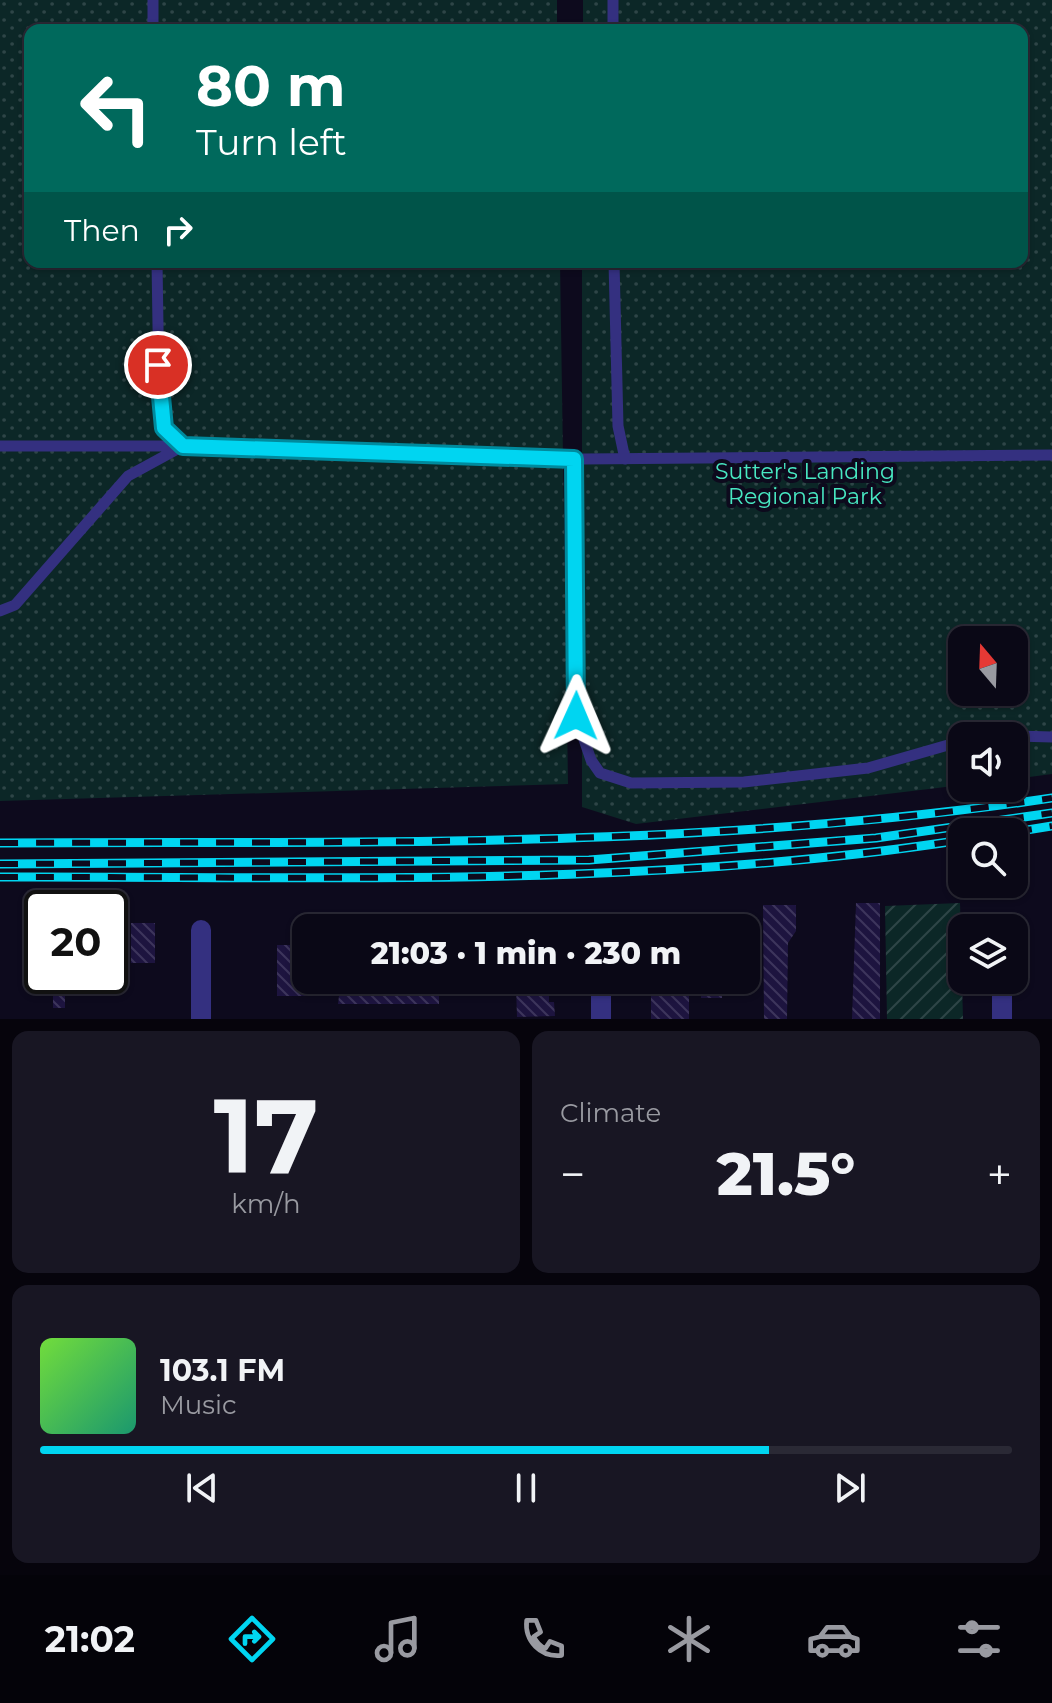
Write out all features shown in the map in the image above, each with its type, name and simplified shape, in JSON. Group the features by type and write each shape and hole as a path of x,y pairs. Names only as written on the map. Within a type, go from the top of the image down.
{"street":[{"path":"201,930 201,1019"},
{"path":"601,994 601,1019"},
{"path":"1002,994 1002,1019"}],"lane":[{"path":"153,0 153,24"},
{"path":"613,0 613,24"},
{"path":"157,268 160,403 164,428 183,446"},
{"path":"614,268 618,426 625,459"},
{"path":"0,446 183,446 574,459 1052,455"},
{"path":"0,611 15,605 128,476 183,446"},
{"path":"574,459 576,716 591,760 600,773 631,783 744,782 868,768 948,745"},
{"path":"1028,736 1052,737"}],"green space":[{"path":"0,0 557,0 557,24 24,24 24,268 560,268 568,784 0,801"},
{"name":"Sutter's Landing Regional Park","path":"583,0 1052,0 1052,774 1028,777 1028,722 948,722 948,787 636,824 582,807 582,268 1028,268 1028,24 583,24"},
{"path":"960,903 960,914 948,914 948,994 962,994 963,1019 887,1019 885,906"}],"building":[{"path":"856,903 880,903 880,1019 852,1019"},
{"path":"763,905 796,905 796,931 788,943 787,1019 764,1019"},
{"path":"411,912 411,914 371,914"},
{"path":"128,923 129,923 128,964"},
{"path":"131,923 155,923 155,963 131,963"},
{"path":"277,945 292,945 292,994 439,994 439,1004 338,1004 339,996 277,996"},
{"path":"53,994 65,994 65,1008 53,1008"},
{"path":"516,994 549,994 549,1002 554,1002 555,1016 517,1017"},
{"path":"651,994 689,994 689,1019 651,1019"},
{"path":"701,994 722,994 722,998 701,998"}],"railway":[{"path":"0,843 396,842 658,835 920,815 1052,798"},
{"path":"0,864 589,860 876,838 1052,813"},
{"path":"1028,830 1052,826"},
{"path":"0,877 361,878 602,873 842,856 948,842"}],"route":[{"path":"158,365 164,428 183,446 574,459 576,716"}]}
